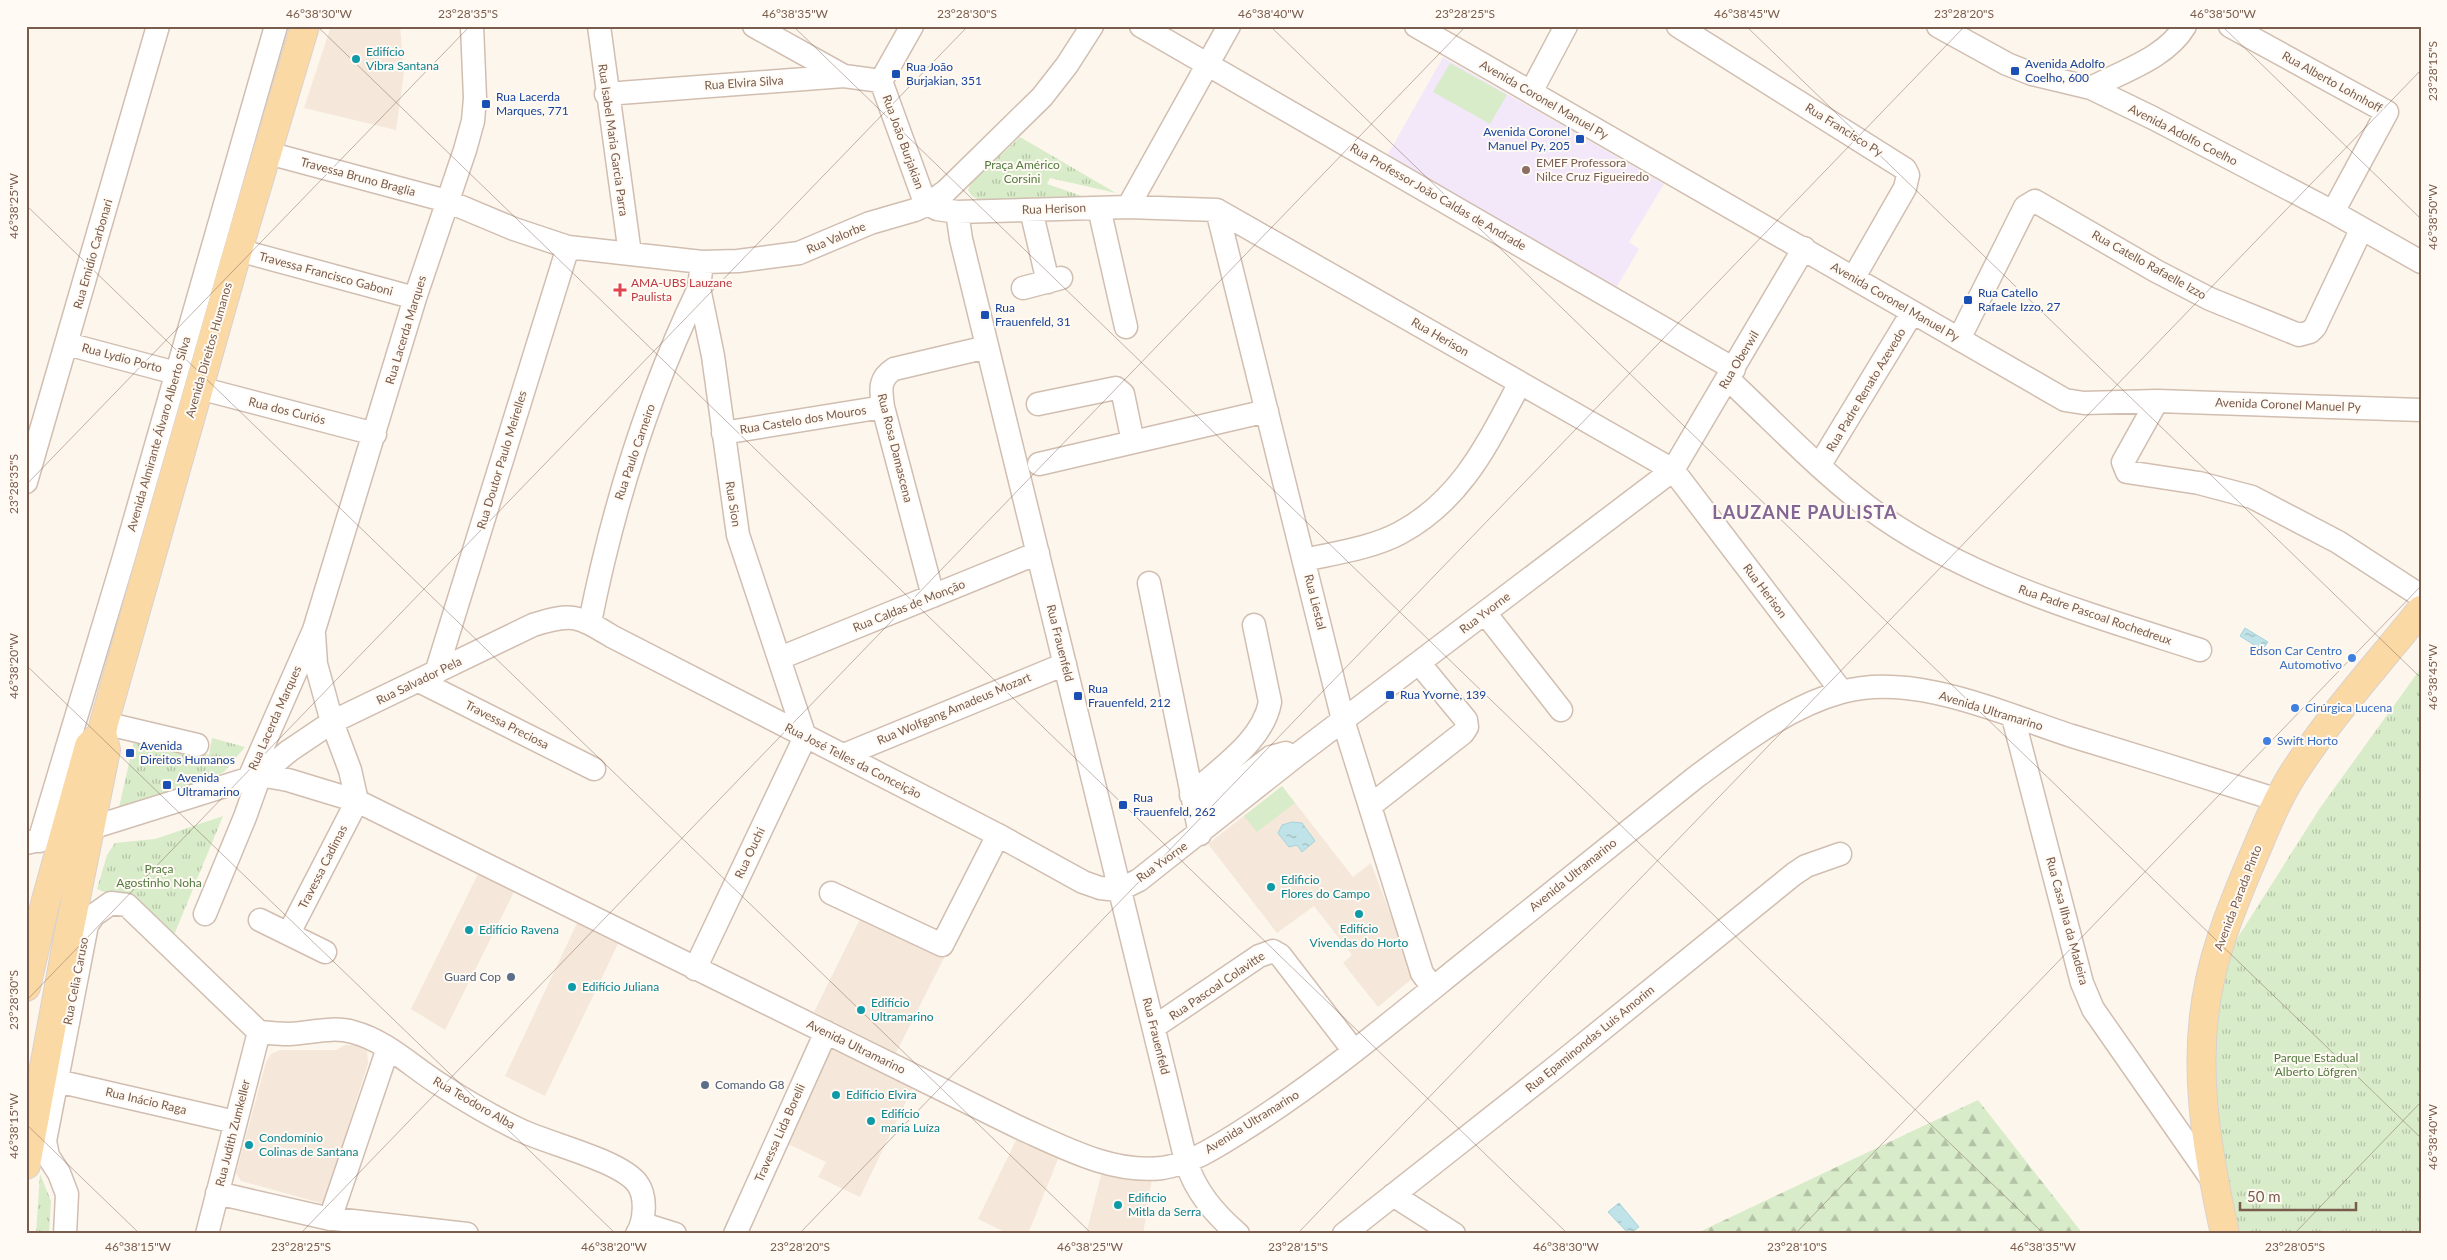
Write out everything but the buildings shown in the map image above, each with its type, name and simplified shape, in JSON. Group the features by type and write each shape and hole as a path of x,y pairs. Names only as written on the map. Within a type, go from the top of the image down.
{"main road":[{"name":"Avenida Direitos Humanos","path":"26,984 43,840 89,746 103,728 238,250 305,26"},
{"name":"Avenida Parada Pinto","path":"2225,1234 2213,1181 2203,1107 2202,1037 2205,1003 2222,937 2278,800 2311,748 2421,610"},
{"name":"Avenida Direitos Humanos","path":"26,1165 32,1124 106,750 103,728"}],"street":[{"name":"Rua Emidio Carbonari","path":"26,482 158,26"},
{"name":"Avenida Almirante Álvaro Alberto Silva","path":"43,840 276,26"},
{"name":"Rua Lacerda Marques","path":"204,914 248,810 254,776 314,630 415,298 473,121 476,83 472,26"},
{"name":"Rua Isabel Maria Garcia Parra","path":"598,26 606,94 630,254"},
{"path":"754,26 844,76"},
{"name":"Rua João Burjakian","path":"912,26 881,81 919,186 928,204"},
{"name":"Rua Valorbe","path":"447,201 532,236 568,247 702,262 738,261 799,253 870,223 928,204 960,177 1042,97 1067,65 1092,26"},
{"name":"Rua Professor João Caldas de Andrade","path":"1141,26 1731,374"},
{"path":"1128,207 1229,26"},
{"name":"Avenida Coronel Manuel Py","path":"1416,26 2065,400 2084,403 2157,401 2421,410"},
{"path":"1530,92 1566,26"},
{"name":"Rua Francisco Py","path":"1678,26 1905,169 1908,175 1905,188 1854,277"},
{"name":"Avenida Adolfo Coelho","path":"1938,26 2007,64 2032,74 2091,88 2333,212 2361,230 2421,262"},
{"path":"2091,88 2165,49 2180,35 2185,26"},
{"name":"Rua Alberto Lohnhoff","path":"2230,26 2387,112 2333,212"},
{"name":"Rua Elvira Silva","path":"606,94 844,76 881,81"},
{"name":"Travessa Bruno Braglia","path":"268,153 447,201"},
{"name":"Rua Catello Rafaelle Izzo","path":"1959,339 2025,207 2031,201 2035,201 2156,271 2210,299 2300,335 2310,332 2315,327 2361,230"},
{"name":"Rua Herison","path":"928,204 937,209 957,212 1128,207 1216,210 1673,470 1842,692"},
{"path":"1099,208 1126,327"},
{"path":"1024,288 1055,280 1031,210"},
{"name":"Rua Liestal","path":"1216,210 1343,720 1422,973 1433,988"},
{"name":"Rua Frauenfeld","path":"957,212 961,239 987,347 1186,1161"},
{"name":"Rua Doutor Paulo Meirelles","path":"427,677 568,247"},
{"name":"Rua Oberwil","path":"1673,470 1804,248"},
{"name":"Travessa Francisco Gaboni","path":"238,250 415,298"},
{"name":"Rua Sion","path":"702,262 700,288 713,356 738,535 749,573 780,658 805,737"},
{"name":"Rua Paulo Carneiro","path":"590,622 603,554 620,492 672,350 700,288"},
{"name":"Rua Padre Renato Azevedo","path":"1819,466 1912,313"},
{"name":"Rua Lydio Porto","path":"67,344 176,373"},
{"name":"Rua Rosa Damascena","path":"933,596 883,407 880,386 883,378 894,369 987,347"},
{"name":"Rua Padre Pascoal Rochedreux","path":"1731,374 1819,466 1869,508 1914,537 2008,585 2053,602 2200,650"},
{"path":"1304,560 1349,550 1400,533 1449,496 1479,459 1520,383"},
{"name":"Rua dos Curiós","path":"199,388 375,434"},
{"path":"1038,404 1116,388 1123,394 1133,442"},
{"path":"2157,401 2123,462 2127,472 2199,482 2252,497 2338,542 2421,596"},
{"name":"Rua Castelo dos Mouros","path":"723,433 883,407"},
{"path":"1039,464 1267,411"},
{"name":"Rua Yvorne","path":"1119,890 1139,880 1196,814 1297,755 1673,470"},
{"name":"Rua Caldas de Monção","path":"780,658 1038,553"},
{"path":"1149,583 1196,814"},
{"path":"1485,613 1561,710"},
{"name":"Rua Salvador Pela","path":"254,776 332,722 533,625 555,618 569,617 590,622"},
{"name":"Rua José Telles da Conceição","path":"590,622 613,638 805,737 844,755 998,835 1083,882 1100,888 1119,890"},
{"path":"1196,814 1263,724 1268,712 1270,702 1254,625"},
{"name":"Rua Lacerda Marques","path":"314,630 316,664 332,722 350,770 357,801"},
{"path":"1370,806 1466,730 1466,720 1419,662"},
{"name":"Rua Wolfgang Amadeus Mozart","path":"844,755 1065,664"},
{"name":"Travessa Preciosa","path":"427,677 594,769"},
{"name":"Avenida Ultramarino","path":"43,840 91,828 254,776 288,780 357,801 1018,1127 1118,1167 1164,1168 1186,1161 1214,1148 1264,1117 1354,1051 1696,777 1762,729 1800,709 1842,692 1871,686 1920,691 1960,699 2278,800"},
{"name":"Rua Casa Ilha da Madeira","path":"2013,717 2082,983 2093,1009 2213,1181"},
{"path":"103,728 197,745"},
{"name":"Rua Ouchi","path":"695,969 805,737"},
{"name":"Travessa Cadimas","path":"289,933 357,801"},
{"path":"831,893 942,944 998,835"},
{"name":"Rua Epaminondas Luis Amorim","path":"1344,1234 1557,1066 1794,874 1806,866 1840,854"},
{"name":"Rua Celia Caruso","path":"65,1234 67,1194 59,1173 48,1156 45,1141 87,925 94,915 105,905 112,903 127,905 138,913 259,1032"},
{"path":"260,920 325,952"},
{"name":"Rua Pascoal Colavitte","path":"1154,1027 1268,951 1280,955 1354,1051"},
{"path":"26,984 59,989"},
{"name":"Rua Teodoro Alba","path":"259,1032 291,1034 319,1029 352,1032 388,1048 440,1085 519,1130 628,1174 642,1191 640,1229"},
{"name":"Rua Judith Zumkeller","path":"207,1234 259,1032"},
{"name":"Travessa Lida Borelli","path":"735,1234 826,1032"},
{"path":"330,1219 388,1048"},
{"name":"Rua Inácio Raga","path":"57,1081 235,1122"},
{"path":"1186,1161 1192,1181 1202,1196 1238,1234"},
{"path":"217,1193 330,1219 467,1234"},
{"path":"1393,1195 1454,1234"},
{"path":"640,1229 675,1234"}],"shaded area":[{"path":"331,26 400,26 404,73 396,130 304,108"},
{"name":"EMEF Professora Nilce Cruz Figueiredo","path":"1443,57 1664,184 1629,242 1639,249 1616,288 1387,156"},
{"path":"1282,786 1353,877 1371,863 1414,977 1378,1007 1343,963 1352,955 1314,906 1277,933 1208,844"},
{"path":"478,874 514,892 445,1030 411,1009"},
{"path":"863,913 946,954 896,1053 814,1012"},
{"path":"577,923 618,944 545,1096 505,1076"},
{"path":"345,1045 359,1045 367,1051 368,1063 324,1204 241,1181 236,1173 266,1062 271,1054 280,1050 336,1050"},
{"path":"832,1047 913,1087 860,1197 818,1177 826,1162 786,1143"},
{"path":"1018,1136 1060,1154 1028,1234 1009,1234 978,1219"},
{"path":"1102,1171 1152,1179 1143,1234 1086,1234"}],"green space":[{"path":"1450,63 1507,95 1490,124 1433,92"},
{"name":"Praça Américo Corsini","path":"1020,137 1116,193 1050,178 1047,184 1088,198 979,200 972,196 968,190 971,183"},
{"name":"Parque Estadual Alberto Löfgren","path":"2421,668 2421,1234 2215,1234 2204,1075 2226,956 2320,808"},
{"path":"135,736 209,755 212,738 245,747 224,772 158,800 118,812"},
{"path":"1282,786 1295,803 1257,832 1244,816"},
{"name":"Praça Agostinho Noha","path":"223,816 174,935 132,903 97,889 107,855 115,843 155,839"},
{"path":"1978,1100 2083,1234 1695,1234"},
{"path":"40,1174 51,1201 49,1234 36,1234"}],"water":[{"path":"2245,628 2268,642 2262,650 2240,636"},
{"path":"1292,822 1302,823 1315,841 1302,852 1297,845 1289,847 1278,833 1282,825"},
{"path":"1619,1203 1639,1227 1629,1234 1608,1212"}],"place":[{"name":"Edifício Vibra Santana","path":"356,59"},
{"name":"Avenida Adolfo Coelho, 600","path":"2015,71"},
{"name":"Rua João Burjakian, 351","path":"896,74"},
{"name":"Rua Lacerda Marques, 771","path":"486,104"},
{"name":"Avenida Coronel Manuel Py, 205","path":"1580,139"},
{"name":"EMEF Professora Nilce Cruz Figueiredo","path":"1526,170"},
{"name":"AMA-UBS Lauzane Paulista","path":"620,290"},
{"name":"Rua Catello Rafaele Izzo, 27","path":"1968,300"},
{"name":"Rua Frauenfeld, 31","path":"985,315"},
{"name":"Edson Car Centro Automotivo","path":"2352,658"},
{"name":"Rua Yvorne, 139","path":"1390,695"},
{"name":"Rua Frauenfeld, 212","path":"1078,696"},
{"name":"Cirúrgica Lucena","path":"2295,708"},
{"name":"Swift Horto","path":"2267,741"},
{"name":"Avenida Direitos Humanos","path":"130,753"},
{"name":"Avenida Ultramarino","path":"167,785"},
{"name":"Rua Frauenfeld, 262","path":"1123,805"},
{"name":"Edificio Flores do Campo","path":"1271,887"},
{"name":"Edifício Vivendas do Horto","path":"1359,914"},
{"name":"Edifício Ravena","path":"469,930"},
{"name":"Guard Cop","path":"511,977"},
{"name":"Edifício Juliana","path":"572,987"},
{"name":"Edifício Ultramarino","path":"861,1010"},
{"name":"Comando G8","path":"705,1085"},
{"name":"Edifício Elvira","path":"836,1095"},
{"name":"Edifício maria Luíza","path":"871,1121"},
{"name":"Condomínio Colinas de Santana","path":"249,1145"},
{"name":"Edificio Mitla da Serra","path":"1118,1205"}],"district":[{"name":"LAUZANE PAULISTA","path":"1805,513"}]}
